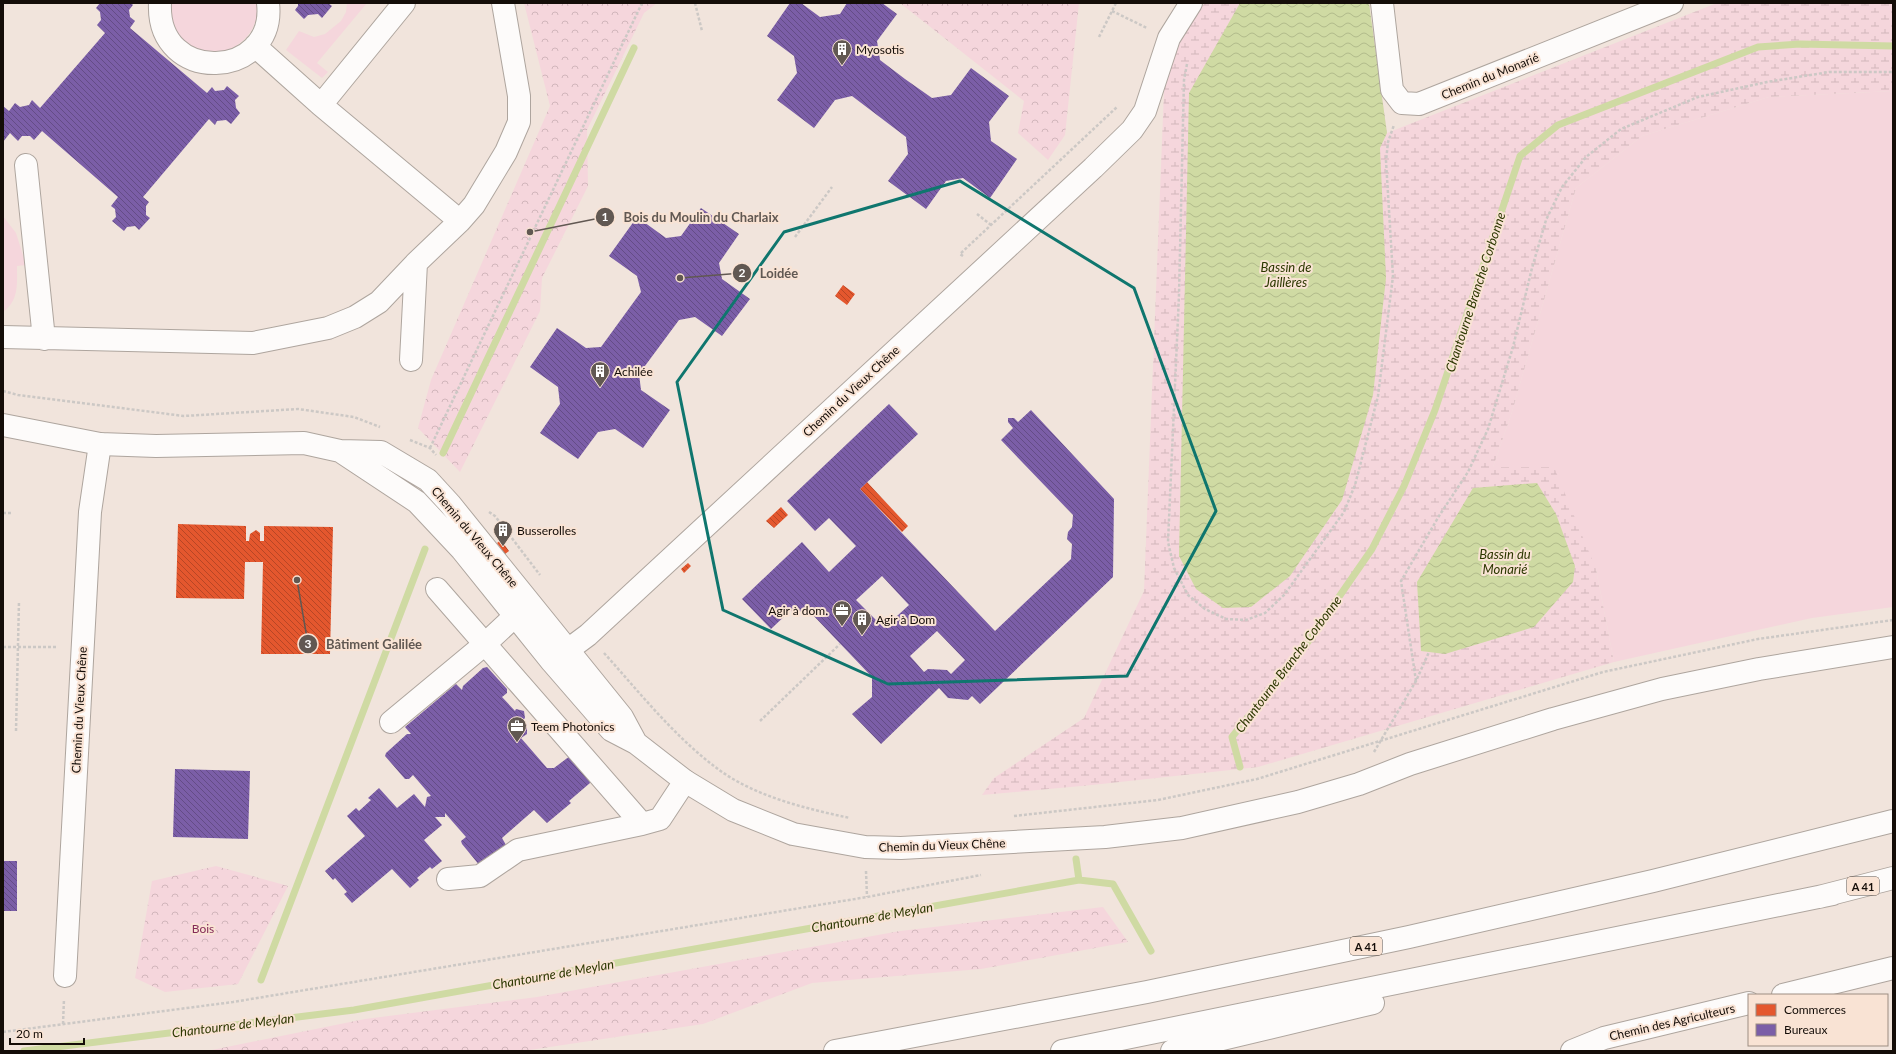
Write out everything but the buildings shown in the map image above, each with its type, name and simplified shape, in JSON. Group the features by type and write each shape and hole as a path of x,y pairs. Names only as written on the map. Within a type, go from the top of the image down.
{"main road":[{"path":"160,3 159,15 164,33 174,48 189,59 206,64 224,64 241,57 255,46 265,31 269,13 268,3"},
{"path":"321,105 404,3"},
{"path":"3,337 252,343 328,328 355,318 379,302 474,205 506,152 518,122 519,96 503,3"},
{"name":"Chemin du Vieux Chêne","path":"560,656 588,635 1093,168 1132,130 1145,112 1169,38 1191,3"},
{"path":"1382,3 1392,90 1402,103"},
{"name":"Chemin du Monarié","path":"1402,103 1419,104 1672,3"},
{"path":"255,46 321,105 460,221"},
{"path":"26,165 44,339"},
{"path":"411,360 416,263"},
{"name":"Chemin du Vieux Chêne","path":"3,425 100,444 156,446 304,443 340,451 381,452 428,480 450,504 560,656"},
{"name":"Chemin du Vieux Chêne","path":"65,976 90,512 100,444"},
{"name":"Chemin du Vieux Chêne","path":"340,451 417,502 462,550 515,616 560,656 622,717 636,743 684,781 714,800 761,822 793,834 865,847 909,848 1105,837 1182,828 1298,802 1359,784 1410,764 1553,719 1662,690 1759,669 1893,647"},
{"path":"436,589 642,824"},
{"path":"391,722 485,644 515,616"},
{"path":"448,879 480,876 518,850 660,819 684,781"},
{"name":"A 41","path":"835,1051 1147,992 1409,937 1653,881 1893,821"},
{"name":"A 41","path":"1062,1051 1833,894 1893,878"},
{"path":"1172,1051 1833,894"},
{"path":"1787,994 1893,968"},
{"name":"Chemin des Agriculteurs","path":"1572,1051 1604,1038 1748,1004"}],"path":[{"path":"408,439 430,448 642,3"},
{"path":"695,3 702,31"},
{"path":"1099,38 1116,3"},
{"path":"1112,11 1150,29"},
{"path":"1188,60 1184,80 1179,295 1168,542 1174,568 1188,595 1204,610 1226,619 1246,620 1265,614 1284,595 1344,512 1355,485 1378,396 1392,283 1386,161 1388,142 1402,103"},
{"path":"1416,681 1401,581 1439,516 1468,472 1488,429 1546,220 1562,187 1586,157 1621,129 1698,97 1767,82 1829,72 1893,72"},
{"path":"960,254 1119,105"},
{"path":"795,237 832,187"},
{"path":"977,214 991,225"},
{"path":"3,391 18,395 184,416 298,409 354,416 387,430"},
{"path":"3,513 12,513"},
{"path":"16,731 19,601"},
{"path":"760,721 840,644"},
{"path":"3,647 82,647"},
{"path":"1012,816 1158,800 1257,779 1381,740 1416,681 1429,652"},
{"path":"682,740 723,772 762,793 811,810 856,820"},
{"path":"3,1032 233,1002 867,896 981,875"}],"highlighted area":[{"path":"960,181 1134,288 1216,511 1127,676 888,684 723,610 677,382 784,232"}],"green space":[{"path":"170,3 257,3 256,19 250,33 240,43 227,50 213,52 199,50 186,43 174,27"},
{"path":"347,3 367,3 317,63 328,72 322,78 286,50 299,31 314,37 325,34 341,21 346,12"},
{"path":"524,3 657,3 644,13 587,130 588,186 542,278 540,311 460,472 418,428 431,380 550,106"},
{"path":"900,3 1079,3 1065,135 1048,160 1018,133 1024,101"},
{"path":"1205,3 1369,3 1387,133 1717,3 1893,3 1893,91 1769,97 1642,136 1576,188 1512,412 1493,467 1554,467 1596,569 1614,662 1258,767 982,795 994,778 1084,718 1144,591 1166,41"},
{"path":"1893,91 1893,607 1812,618 1614,662 1596,569 1493,467 1512,412 1576,188 1642,136 1769,97"},
{"path":"3,216 16,233 26,265 17,266 16,292 12,302 3,312"},
{"name":"Bois","path":"216,866 288,886 238,984 165,992 135,978 152,881"},
{"path":"1103,907 1128,942 981,969 812,983 703,1024 523,1051 207,1051 365,1019 537,997 900,931"}],"water":[{"name":"Bassin de Jaillères","path":"1240,3 1369,3 1387,133 1380,148 1386,278 1373,395 1342,500 1290,576 1251,607 1223,608 1196,589 1179,556 1189,93"},
{"name":"Bassin du Monarié","path":"1537,483 1556,514 1575,566 1573,582 1534,627 1445,654 1421,651 1417,582 1473,488"}],"waterway":[{"name":"Chantourne Branche Corbonne","path":"1240,767 1232,737 1305,646 1372,549 1404,486 1435,410 1520,156 1558,125 1758,47 1800,44 1893,46"},
{"path":"443,453 634,48"},
{"path":"261,980 425,549"},
{"path":"1076,859 1079,880"},
{"name":"Chantourne de Meylan","path":"24,1051 354,1010 1079,880 1113,884 1151,951"}],"place":[{"name":"Myosotis","path":"842,66"},
{"name":"Bois du Moulin du Charlaix","path":"530,232"},
{"name":"Loidée","path":"680,278"},
{"name":"Achilée","path":"600,388"},
{"name":"Busserolles","path":"503,547"},
{"name":"Bâtiment Galilée","path":"297,580"},
{"name":"Agir à dom.","path":"842,627"},
{"name":"Agir à Dom","path":"862,636"},
{"name":"Teem Photonics","path":"517,743"}]}
